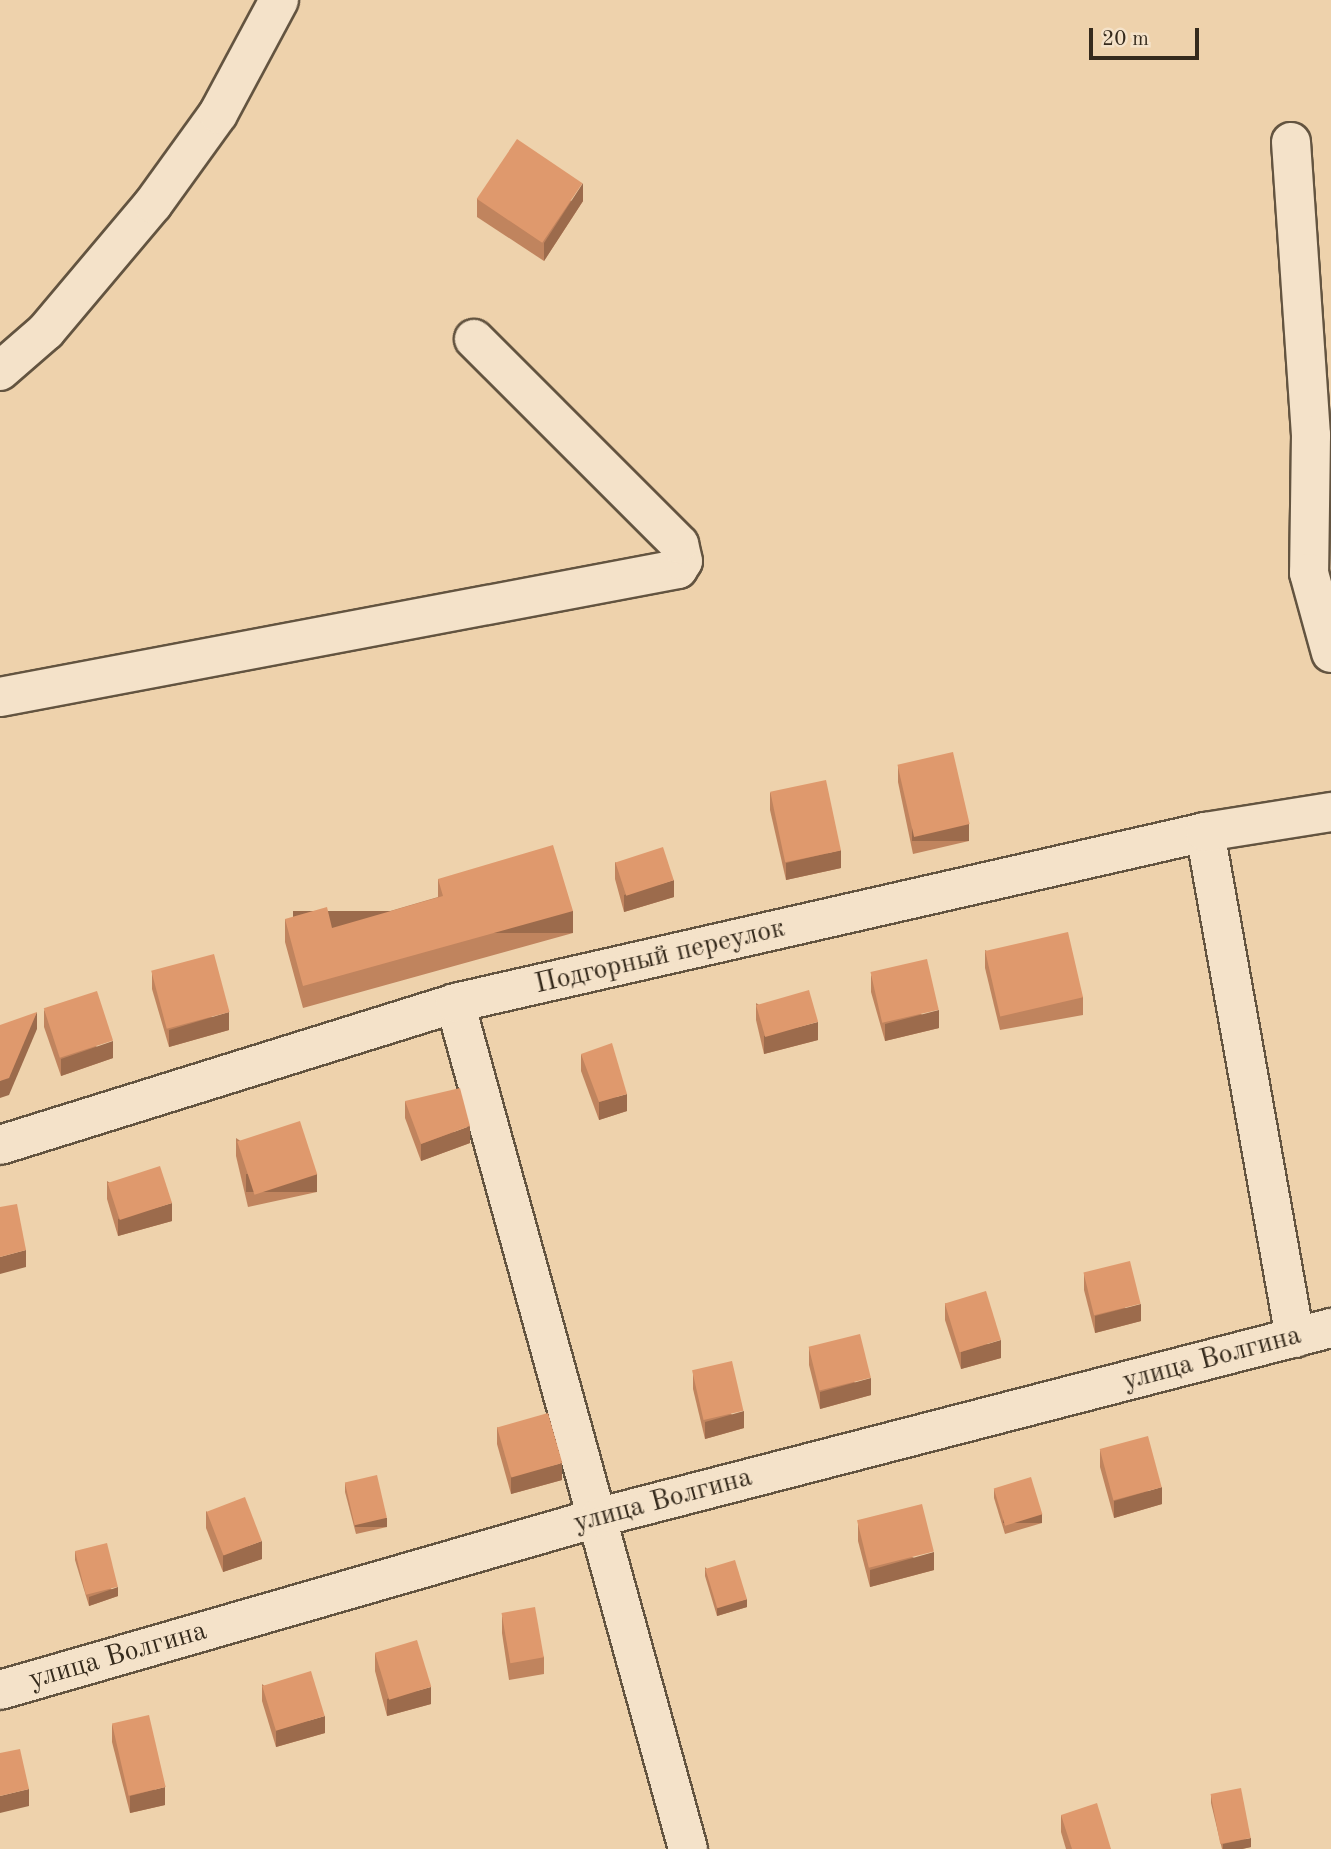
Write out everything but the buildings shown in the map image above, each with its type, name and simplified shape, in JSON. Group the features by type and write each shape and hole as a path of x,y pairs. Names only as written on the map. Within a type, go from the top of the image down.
{"street":[{"path":"0,371 46,331 153,204 218,114 279,0"},
{"path":"1291,142 1311,435 1309,573 1331,653"},
{"path":"0,697 678,569 683,561 679,544 474,338"},
{"name":"Подгорный переулок","path":"0,1145 456,1003 1205,832 1331,812"},
{"path":"1205,832 1295,1338"},
{"path":"456,1003 600,1517 688,1849"},
{"name":"улица Волгина","path":"0,1690 600,1517 1331,1328"}]}
